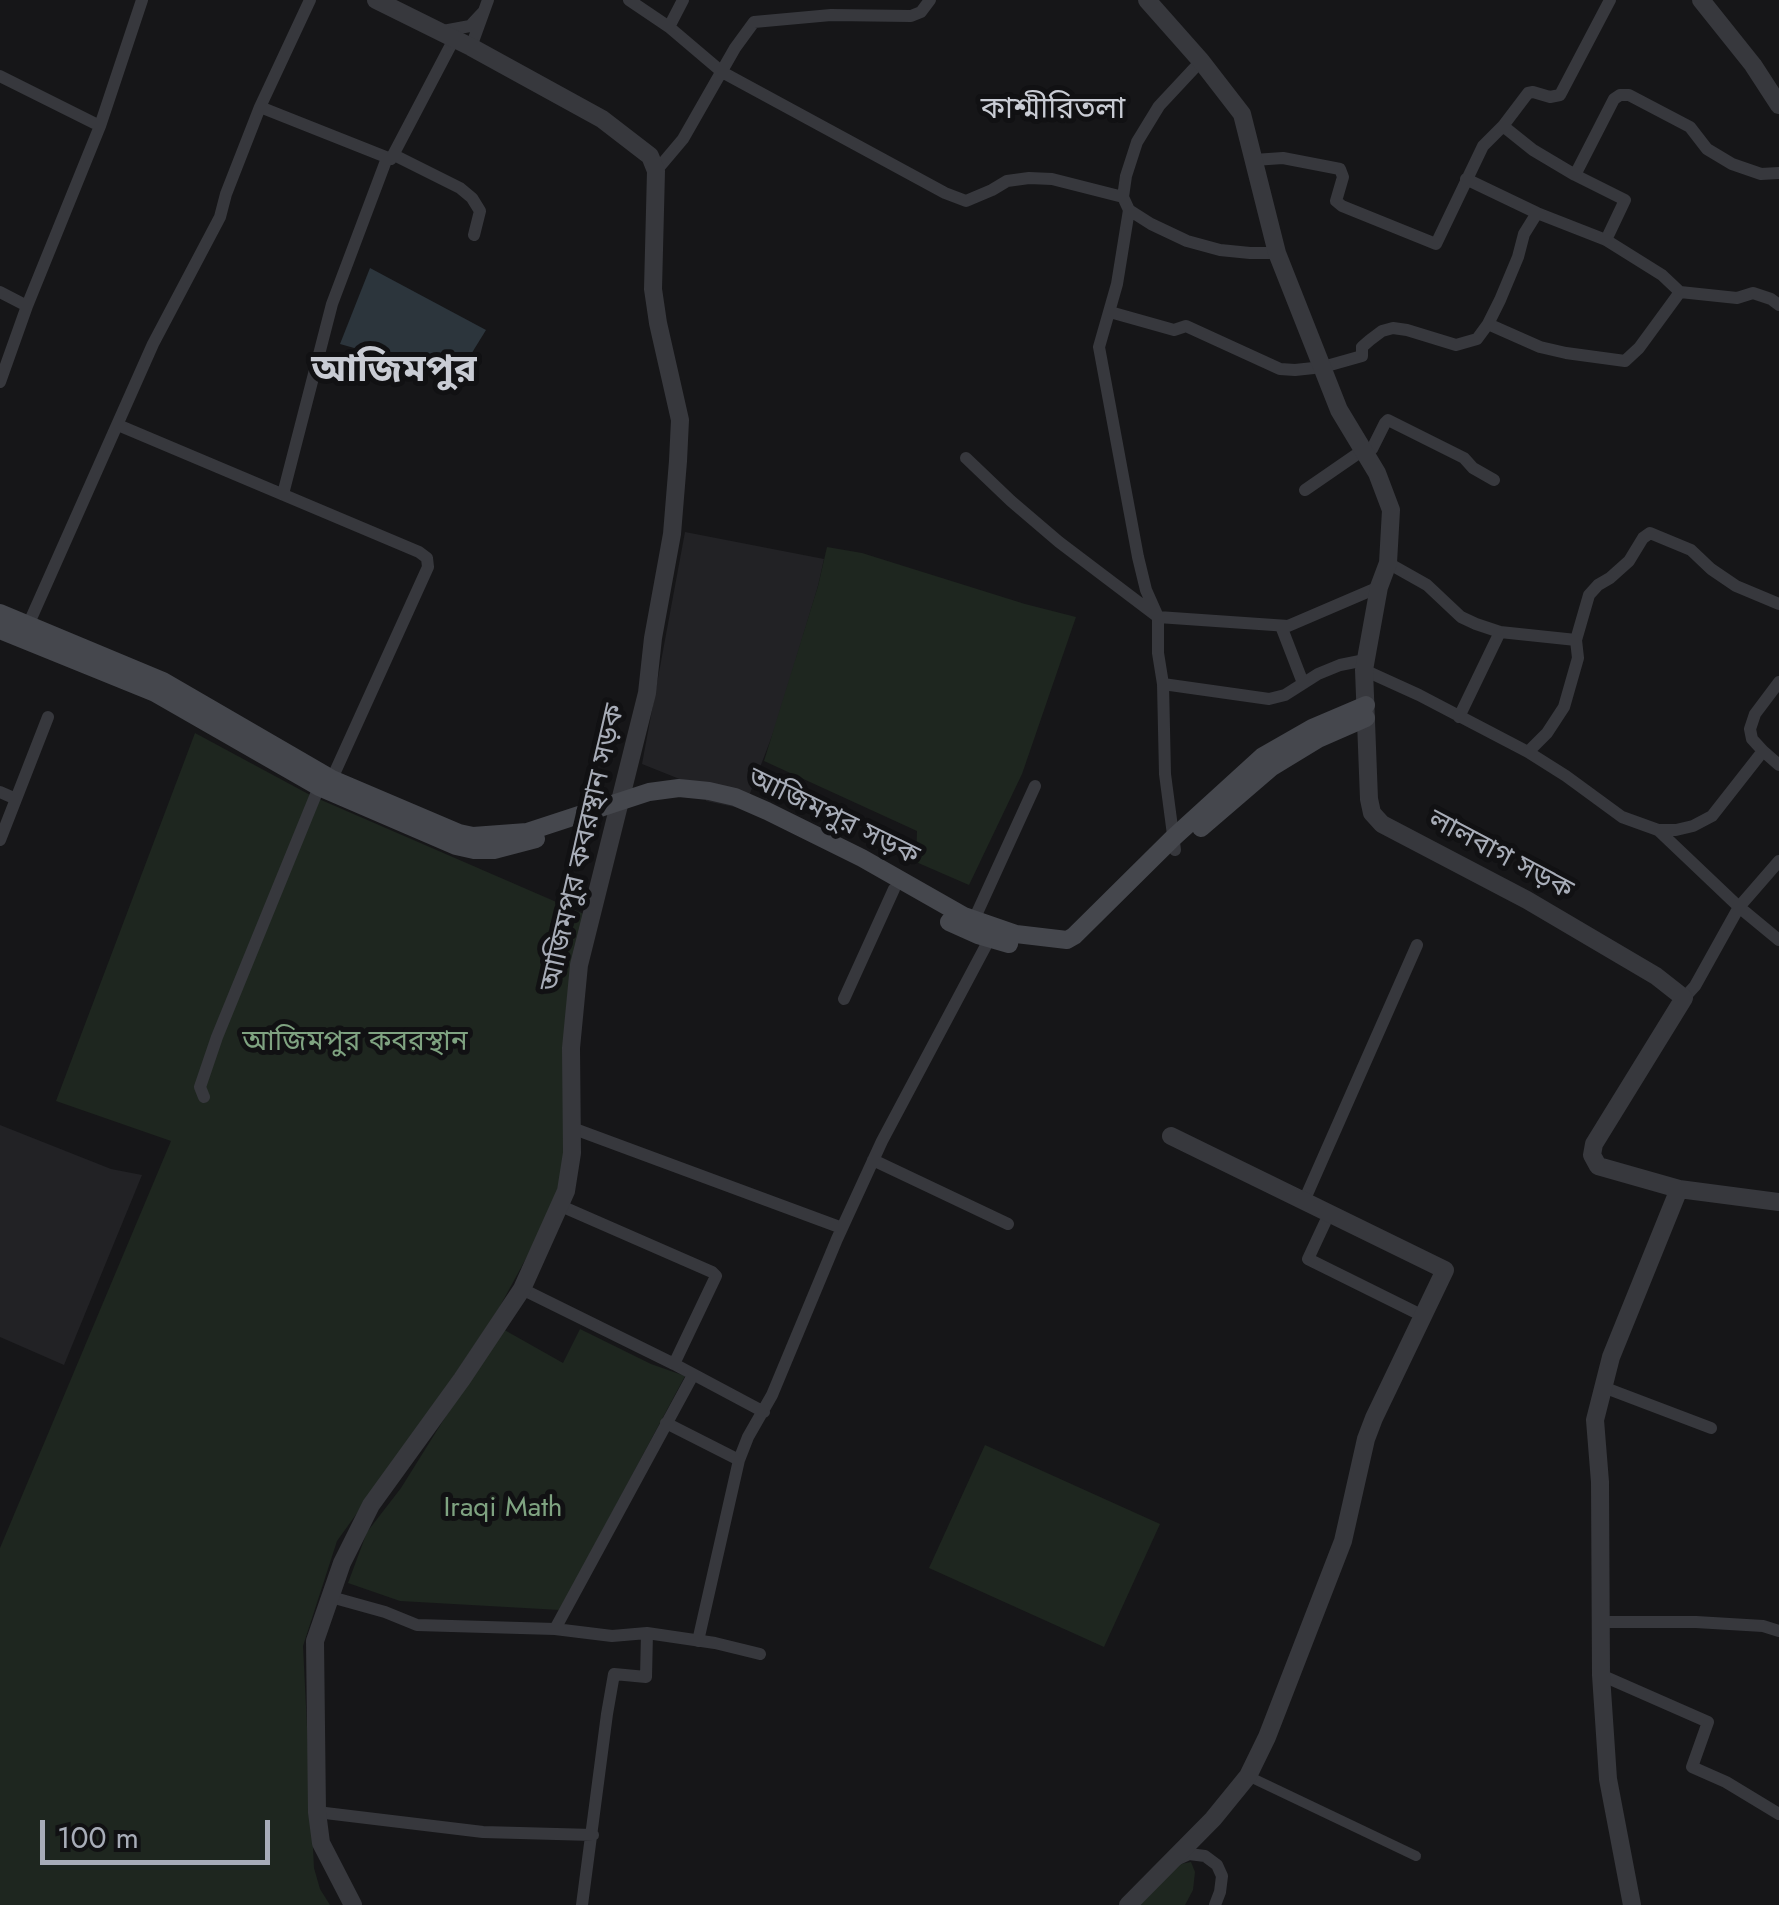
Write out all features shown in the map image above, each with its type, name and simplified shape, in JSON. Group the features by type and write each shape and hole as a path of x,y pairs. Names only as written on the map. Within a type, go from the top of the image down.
{"main road":[{"name":"আজিমপুর সড়ক","path":"0,612 25,632 156,694 326,785 456,846 474,850 509,847 603,818 618,806 649,792 679,788 708,791 767,810 862,858 990,938 1059,949 1080,946 1174,844"},
{"name":"আজিমপুর সড়ক","path":"0,630 25,632"},
{"name":"আজিমপুর সড়ক","path":"618,806 679,796 733,806 826,850 930,912 972,926 1067,940 1174,844 1272,768 1366,712"}],"street":[{"path":"0,382 100,126 142,0"},
{"path":"25,632 154,344 220,217 260,107 310,0"},
{"path":"376,0 602,119 642,148 656,171 683,139 754,22 830,15 911,16 921,12 930,0"},
{"path":"629,0 669,26 722,72 932,186 966,200 1007,181 1052,180 1126,204 1152,224 1188,241 1220,250 1277,253"},
{"path":"669,26 683,0"},
{"path":"1146,0 1201,61 1159,106 1137,142 1126,176 1117,284 1099,347 1138,556 1158,618 1165,774 1174,844"},
{"path":"1254,160 1283,158 1340,169 1343,177 1336,202 1434,245 1483,146 1528,93 1560,95 1610,0"},
{"path":"1701,0 1776,96"},
{"path":"455,39 486,6"},
{"path":"283,494 332,304 390,157 455,39 486,6"},
{"name":"লালবাগ সড়ক","path":"1201,61 1242,114 1277,253 1339,410 1377,472 1391,510 1388,563 1379,587 1364,665 1368,799 1372,813 1382,824 1527,900 1656,976 1684,998"},
{"path":"0,76 100,126"},
{"path":"1575,175 1614,99 1620,95 1629,95 1690,127 1707,149 1732,164 1761,174 1779,173"},
{"path":"260,107 460,188 480,210 474,235"},
{"path":"1502,126 1533,150 1625,200 1606,240"},
{"name":"আজিমপুর কবরস্থান সড়ক","path":"353,1905 321,1843 317,1812 315,1641 351,1542 371,1505 522,1289 561,1206 570,1170 571,1048 579,965 648,694 653,638 672,534 680,420 653,289 656,171"},
{"path":"1466,179 1606,240 1662,275 1680,292 1737,298 1754,293 1779,305"},
{"path":"1110,312 1174,330 1186,326 1280,369 1323,367 1362,356 1362,347 1382,331 1393,328 1456,345 1476,339 1488,324 1524,234 1537,212"},
{"path":"0,292 27,306"},
{"path":"1488,324 1540,347 1625,361 1680,292"},
{"path":"1306,490 1363,450 1372,450 1388,420 1464,458 1494,480"},
{"path":"118,425 427,558 428,567 326,785 217,1037 200,1087 204,1096"},
{"path":"966,458 1058,542 1158,618 1288,626 1379,587"},
{"path":"1528,752 1564,707 1578,658 1576,640 1589,594 1629,560 1650,533 1690,550 1736,586 1779,604"},
{"path":"1388,563 1426,585 1462,617 1500,632 1576,640"},
{"path":"1281,626 1304,682"},
{"path":"1459,717 1500,632"},
{"path":"1163,684 1269,699 1286,695 1340,665 1364,665 1528,752 1622,818 1658,830 1693,826 1712,816 1764,751"},
{"path":"1779,682 1755,714 1750,729 1752,739 1779,765"},
{"path":"0,840 48,716"},
{"path":"972,926 1035,786"},
{"path":"0,792 16,798"},
{"path":"1658,830 1779,940"},
{"path":"1779,861 1739,907 1695,986 1594,1144 1592,1155 1598,1166 1679,1189 1779,1202"},
{"path":"844,1000 894,889"},
{"path":"698,1641 739,1460 748,1436 764,1412 874,1160 990,938"},
{"path":"1304,1201 1416,945"},
{"path":"572,1128 842,1228"},
{"path":"1128,1905 1213,1819 1248,1776 1343,1541 1366,1438 1445,1270 1171,1136"},
{"path":"874,1160 1008,1224"},
{"path":"1632,1905 1608,1779 1599,1622 1600,1482 1595,1420 1612,1357 1679,1189"},
{"path":"561,1206 716,1276 674,1364"},
{"path":"1329,1214 1308,1259 1423,1316"},
{"path":"522,1289 764,1412"},
{"path":"555,1629 693,1374"},
{"path":"1603,1387 1711,1428"},
{"path":"666,1423 739,1460"},
{"path":"331,1597 417,1625 555,1629 612,1636 648,1634 760,1654"},
{"path":"1599,1622 1696,1622 1763,1626 1779,1631"},
{"path":"582,1905 614,1674 646,1677 648,1634"},
{"path":"1601,1675 1708,1722 1692,1767 1779,1814"},
{"path":"1248,1776 1416,1856"},
{"path":"317,1812 484,1832 593,1836"},
{"path":"1166,1864 1189,1854 1205,1856 1217,1865 1222,1876 1215,1905"}],"shaded area":[{"path":"370,268 486,330 457,377 340,344"},
{"path":"685,532 824,559 777,723 744,809 706,801 707,790 642,764"},
{"path":"0,1125 111,1169 142,1175 64,1365 0,1337"}],"green space":[{"path":"827,547 862,553 1076,617 1022,774 969,885 916,862 917,831 764,761"},
{"name":"আজিমপুর কবরস্থান","path":"195,733 312,796 584,914 564,1060 563,1164 542,1229 499,1308 337,1541 303,1646 314,1868 330,1905 0,1905 0,1548 171,1141 56,1101"},
{"name":"Iraqi Math","path":"501,1328 563,1363 580,1329 685,1376 560,1610 400,1601 348,1583 367,1532 401,1488"},
{"path":"985,1445 1160,1524 1104,1647 929,1568"},
{"path":"1191,1862 1195,1872 1193,1890 1185,1905 1138,1905 1175,1865"}],"district":[{"name":"কাশ্মীরিতলা","path":"1053,111"},
{"name":"আজিমপুর","path":"394,372"}]}
